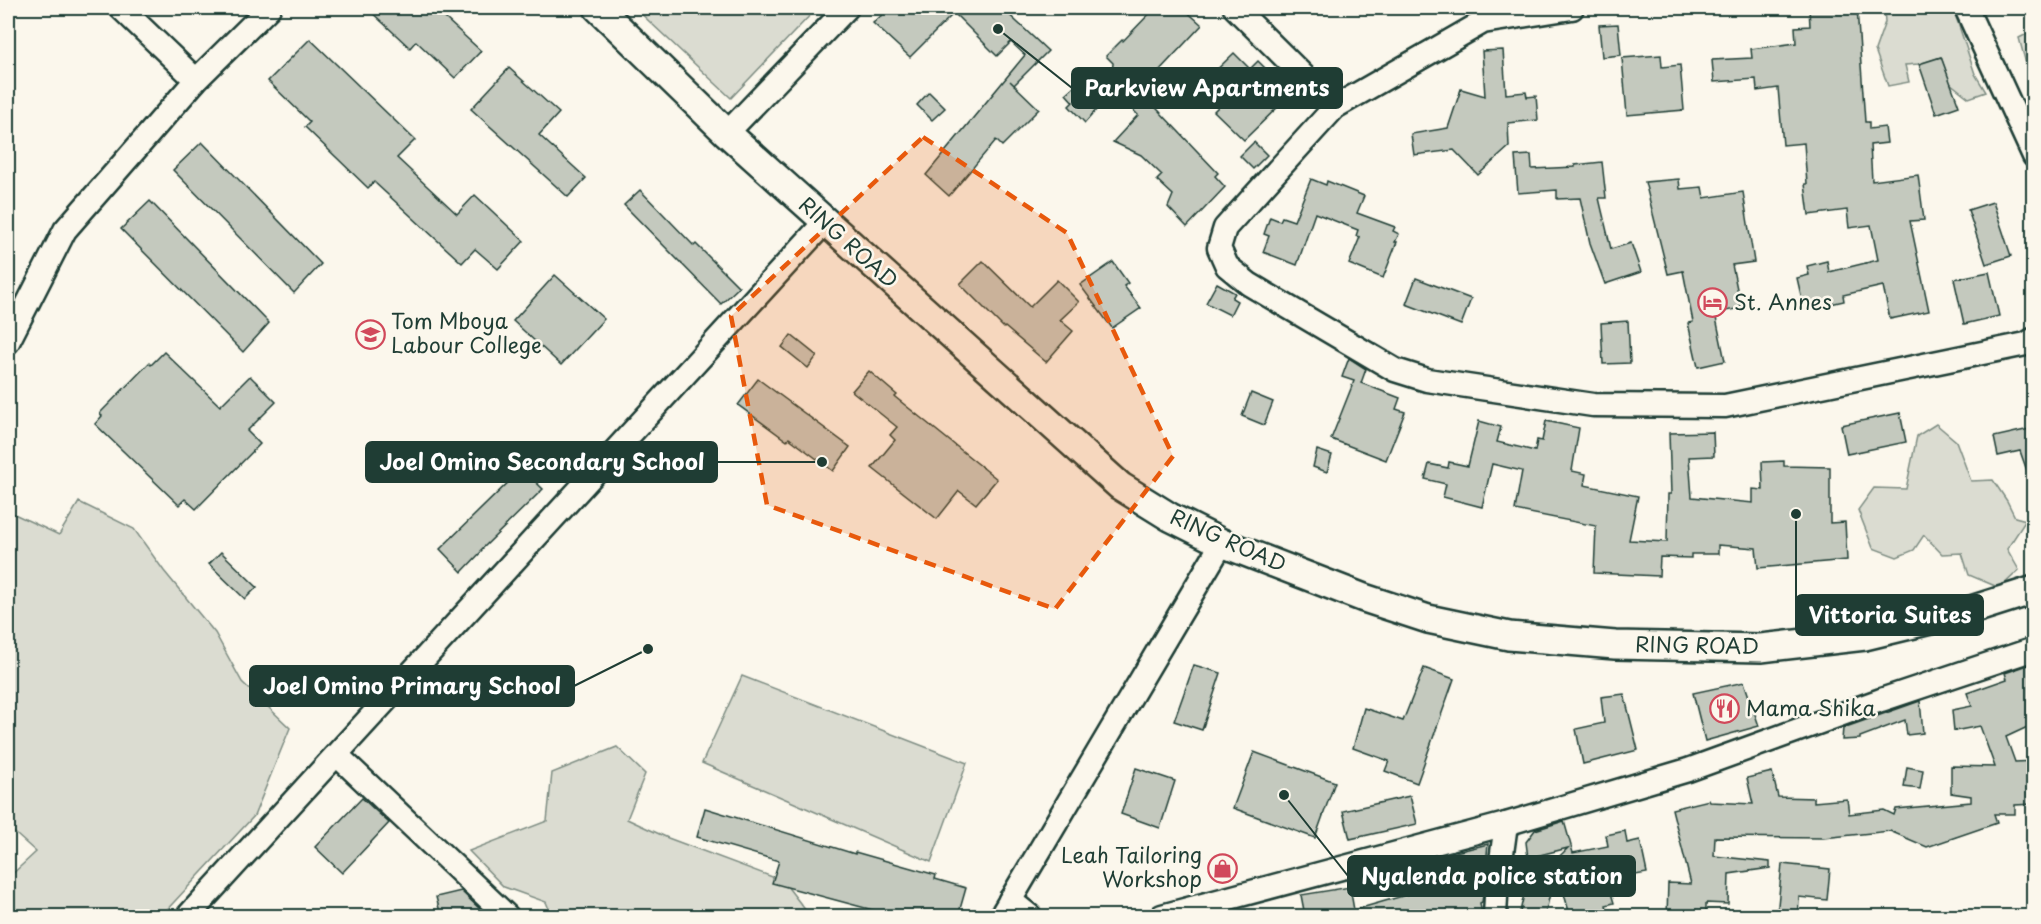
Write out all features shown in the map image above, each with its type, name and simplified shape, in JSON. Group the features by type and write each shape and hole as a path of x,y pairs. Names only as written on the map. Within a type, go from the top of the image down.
{"main road":[{"name":"RING ROAD","path":"598,8 727,133 1120,486 1170,517 1222,543 1364,598 1428,619 1509,636 1615,645 1761,648 1865,636 1968,611 2034,590"}],"street":[{"path":"121,8 196,80"},
{"path":"8,342 64,230 196,80 269,8"},
{"path":"727,133 847,8"},
{"path":"1235,8 1335,106"},
{"path":"1572,8 1482,22 1335,106 1225,228 1219,248 1227,266 1249,284 1395,370 1427,380 1593,405 1725,406 2026,344 2034,339"},
{"path":"1966,8 2034,156"},
{"path":"188,916 825,222"},
{"path":"1030,916 1005,908 1222,543"},
{"path":"1162,916 1506,824 1688,770 1870,704 2034,649"},
{"path":"337,754 507,916"},
{"path":"1495,916 1506,824"}],"highlighted area":[{"path":"923,137 1067,233 1173,456 1055,609 767,505 731,316"}],"shaded area":[{"path":"635,8 817,8 731,98"},
{"path":"1884,8 1953,8 1975,74 1986,92 1969,98 1950,83 1941,57 1919,64 1905,65 1909,82 1888,86 1875,50 1885,22"},
{"path":"2033,31 2033,103 2032,86 2019,38"},
{"path":"1936,424 1956,441 1971,481 1993,480 2015,517 2026,520 2007,549 2019,570 2000,588 1969,575 1962,553 1942,554 1924,535 1914,550 1897,557 1873,548 1858,510 1874,488 1906,489 1917,436"},
{"path":"79,502 134,529 164,571 215,633 242,682 290,728 254,816 161,916 8,916 8,878 36,852 8,827 8,511 59,535"},
{"path":"742,676 967,763 931,862 702,763"},
{"path":"617,747 645,774 627,819 668,838 783,881 810,916 552,916 546,902 504,887 469,851 547,821 552,773"}],"building":[{"path":"367,8 434,8 481,51 455,78 416,41 410,48"},
{"path":"890,8 1002,8 1048,51 1014,85 1039,109 1002,146 996,140 949,196 926,175 1025,55 1011,42 997,56 954,13 910,57 873,23"},
{"path":"1155,8 1183,8 1202,25 1140,91 1218,173 1215,176 1225,187 1187,227 1168,207 1173,195 1157,180 1162,175 1141,155 1113,142 1138,115 1111,88 1113,63 1106,56"},
{"path":"1809,8 1857,8 1865,122 1869,122 1869,129 1885,127 1887,143 1870,145 1872,181 1918,175 1924,220 1910,221 1929,311 1890,319 1883,286 1843,295 1844,301 1817,307 1815,301 1803,304 1797,278 1809,275 1807,266 1827,261 1829,272 1878,260 1871,225 1849,228 1847,210 1809,215 1805,184 1807,184 1804,143 1783,145 1778,88 1757,91 1756,79 1714,82 1712,60 1752,58 1751,49 1796,43 1795,27 1810,26"},
{"path":"1618,24 1621,55 1602,57 1599,25"},
{"path":"310,39 415,140 397,158 457,214 475,195 524,241 498,269 475,249 462,263 374,182 368,188 305,127 310,122 268,81"},
{"path":"1503,50 1506,94 1526,92 1527,97 1536,96 1538,120 1508,123 1509,147 1478,175 1454,150 1414,155 1411,134 1448,128 1461,89 1485,96 1482,51"},
{"path":"1234,53 1250,69 1258,61 1275,78 1266,87 1282,103 1244,140 1214,111 1220,105 1200,86"},
{"path":"1661,55 1662,67 1680,65 1684,110 1627,115 1622,58"},
{"path":"1941,57 1959,106 1936,114 1919,64"},
{"path":"509,68 559,113 539,135 586,178 568,197 471,109"},
{"path":"1082,80 1103,102 1085,123 1069,106 1073,102 1066,94"},
{"path":"929,92 945,108 932,120 917,105"},
{"path":"202,142 321,264 294,293 173,170"},
{"path":"1254,142 1267,155 1253,169 1240,156"},
{"path":"1531,155 1532,169 1575,167 1575,165 1602,162 1606,198 1599,198 1611,249 1631,243 1641,272 1605,284 1590,243 1580,198 1557,199 1557,190 1518,193 1515,156"},
{"path":"1311,179 1326,185 1327,181 1364,196 1357,213 1395,227 1393,231 1399,234 1383,278 1349,264 1360,237 1356,236 1358,230 1315,213 1297,265 1263,252 1269,236 1264,234 1270,217 1280,221 1282,217 1294,221"},
{"path":"1679,179 1680,189 1702,187 1704,198 1743,192 1754,262 1732,265 1741,308 1715,313 1725,361 1698,367 1688,323 1693,322 1683,271 1668,274 1645,182"},
{"path":"640,190 694,246 696,244 739,287 721,304 624,205"},
{"path":"150,201 269,323 243,352 121,229"},
{"path":"1993,202 2011,256 1986,264 1968,210"},
{"path":"983,261 1030,307 1057,280 1079,302 1060,320 1073,331 1046,362 1004,328 960,284"},
{"path":"1113,262 1128,283 1124,286 1141,308 1112,328 1080,285"},
{"path":"1989,272 1999,316 1964,324 1954,279"},
{"path":"555,275 604,319 561,365 513,321"},
{"path":"1416,278 1471,299 1461,325 1406,304"},
{"path":"1217,283 1235,293 1232,298 1237,301 1230,315 1206,303"},
{"path":"1628,321 1630,363 1603,364 1601,323"},
{"path":"791,335 817,356 808,368 782,347"},
{"path":"164,352 220,406 250,376 276,402 247,431 260,444 196,509 185,499 179,505 95,424 102,416 100,413 149,363 151,365"},
{"path":"1349,358 1366,369 1361,383 1400,398 1396,409 1405,412 1386,460 1331,439 1354,381 1342,377"},
{"path":"869,371 897,395 895,397 997,479 976,504 959,491 937,519 872,468 895,440 890,435 897,427 852,391"},
{"path":"758,379 850,447 833,471 789,438 787,441 738,405"},
{"path":"1251,393 1273,402 1264,425 1242,416"},
{"path":"1900,413 1906,442 1847,454 1841,425"},
{"path":"1479,421 1501,427 1497,442 1535,451 1537,440 1542,441 1546,421 1579,428 1572,471 1586,474 1584,485 1638,496 1629,540 1667,542 1668,494 1671,494 1669,433 1713,432 1714,456 1689,457 1692,497 1753,503 1753,489 1763,490 1762,462 1784,461 1784,466 1830,467 1830,523 1845,522 1847,560 1758,568 1756,548 1718,545 1718,554 1691,554 1691,558 1660,557 1659,576 1594,573 1596,526 1515,510 1522,471 1492,464 1482,507 1443,497 1446,484 1425,479 1429,464 1448,468 1449,462 1468,466"},
{"path":"2034,428 2034,482 2031,482 2020,451 1998,456 1994,437"},
{"path":"1317,450 1332,455 1327,472 1313,467"},
{"path":"522,469 543,489 462,572 440,549"},
{"path":"221,552 257,587 245,599 209,564"},
{"path":"2031,664 2034,672 2034,724 2006,737 2015,762 2034,761 2034,804 2015,805 2015,814 1994,814 1997,823 1927,847 1890,831 1823,838 1715,837 1714,856 1770,862 1770,868 1729,874 1728,904 1706,903 1706,916 1667,916 1668,883 1691,884 1672,809 1709,800 1710,802 1753,804 1747,778 1772,772 1778,797 1814,798 1814,802 1847,799 1849,814 1884,810 1894,815 1896,809 1971,802 1971,796 1951,793 1951,766 1995,767 1980,726 1954,731 1952,710 1972,706 1967,693 2007,679 2005,673"},
{"path":"1194,665 1221,673 1202,730 1174,721"},
{"path":"1424,668 1454,679 1417,783 1385,771 1389,761 1353,748 1364,708 1403,721"},
{"name":"Mama Shika","path":"1744,682 1759,726 1705,741 1693,693"},
{"path":"1624,694 1638,750 1583,764 1576,729 1604,723 1601,697"},
{"path":"1920,701 1923,733 1907,735 1905,720 1860,737 1860,739 1842,740 1843,728"},
{"path":"1254,752 1335,782 1315,838 1233,808"},
{"path":"1907,767 1923,770 1920,789 1904,787"},
{"path":"1136,768 1175,781 1160,828 1121,814"},
{"path":"1410,796 1417,824 1350,839 1343,811"},
{"path":"362,798 389,823 342,873 315,847"},
{"path":"705,808 855,854 855,852 936,875 935,879 966,888 958,916 895,916 772,883 779,861 697,837"},
{"path":"1564,821 1573,853 1608,846 1606,835 1625,831 1627,843 1640,840 1647,873 1607,880 1614,903 1606,905 1609,916 1588,916 1586,911 1570,915 1556,866 1545,916 1519,916 1525,890 1568,848 1528,858 1526,842 1535,830"},
{"path":"1488,844 1485,875 1482,875 1484,888 1480,903 1482,916 1305,916 1301,895 1350,887 1354,910 1427,889 1424,860"},
{"path":"1782,864 1830,869 1827,900 1799,897 1798,916 1777,916"},
{"path":"461,891 486,916 441,916 436,897"}],"place":[{"name":"Parkview Apartments","path":"998,29"},
{"name":"St. Annes","path":"1713,303"},
{"name":"Tom Mboya Labour College","path":"370,334"},
{"name":"Joel Omino Secondary School","path":"822,462"},
{"name":"Vittoria Suites","path":"1796,514"},
{"name":"Joel Omino Primary School","path":"648,649"},
{"name":"Mama Shika","path":"1725,709"},
{"name":"Nyalenda police station","path":"1284,795"},
{"name":"Leah Tailoring Workshop","path":"1223,868"}]}
